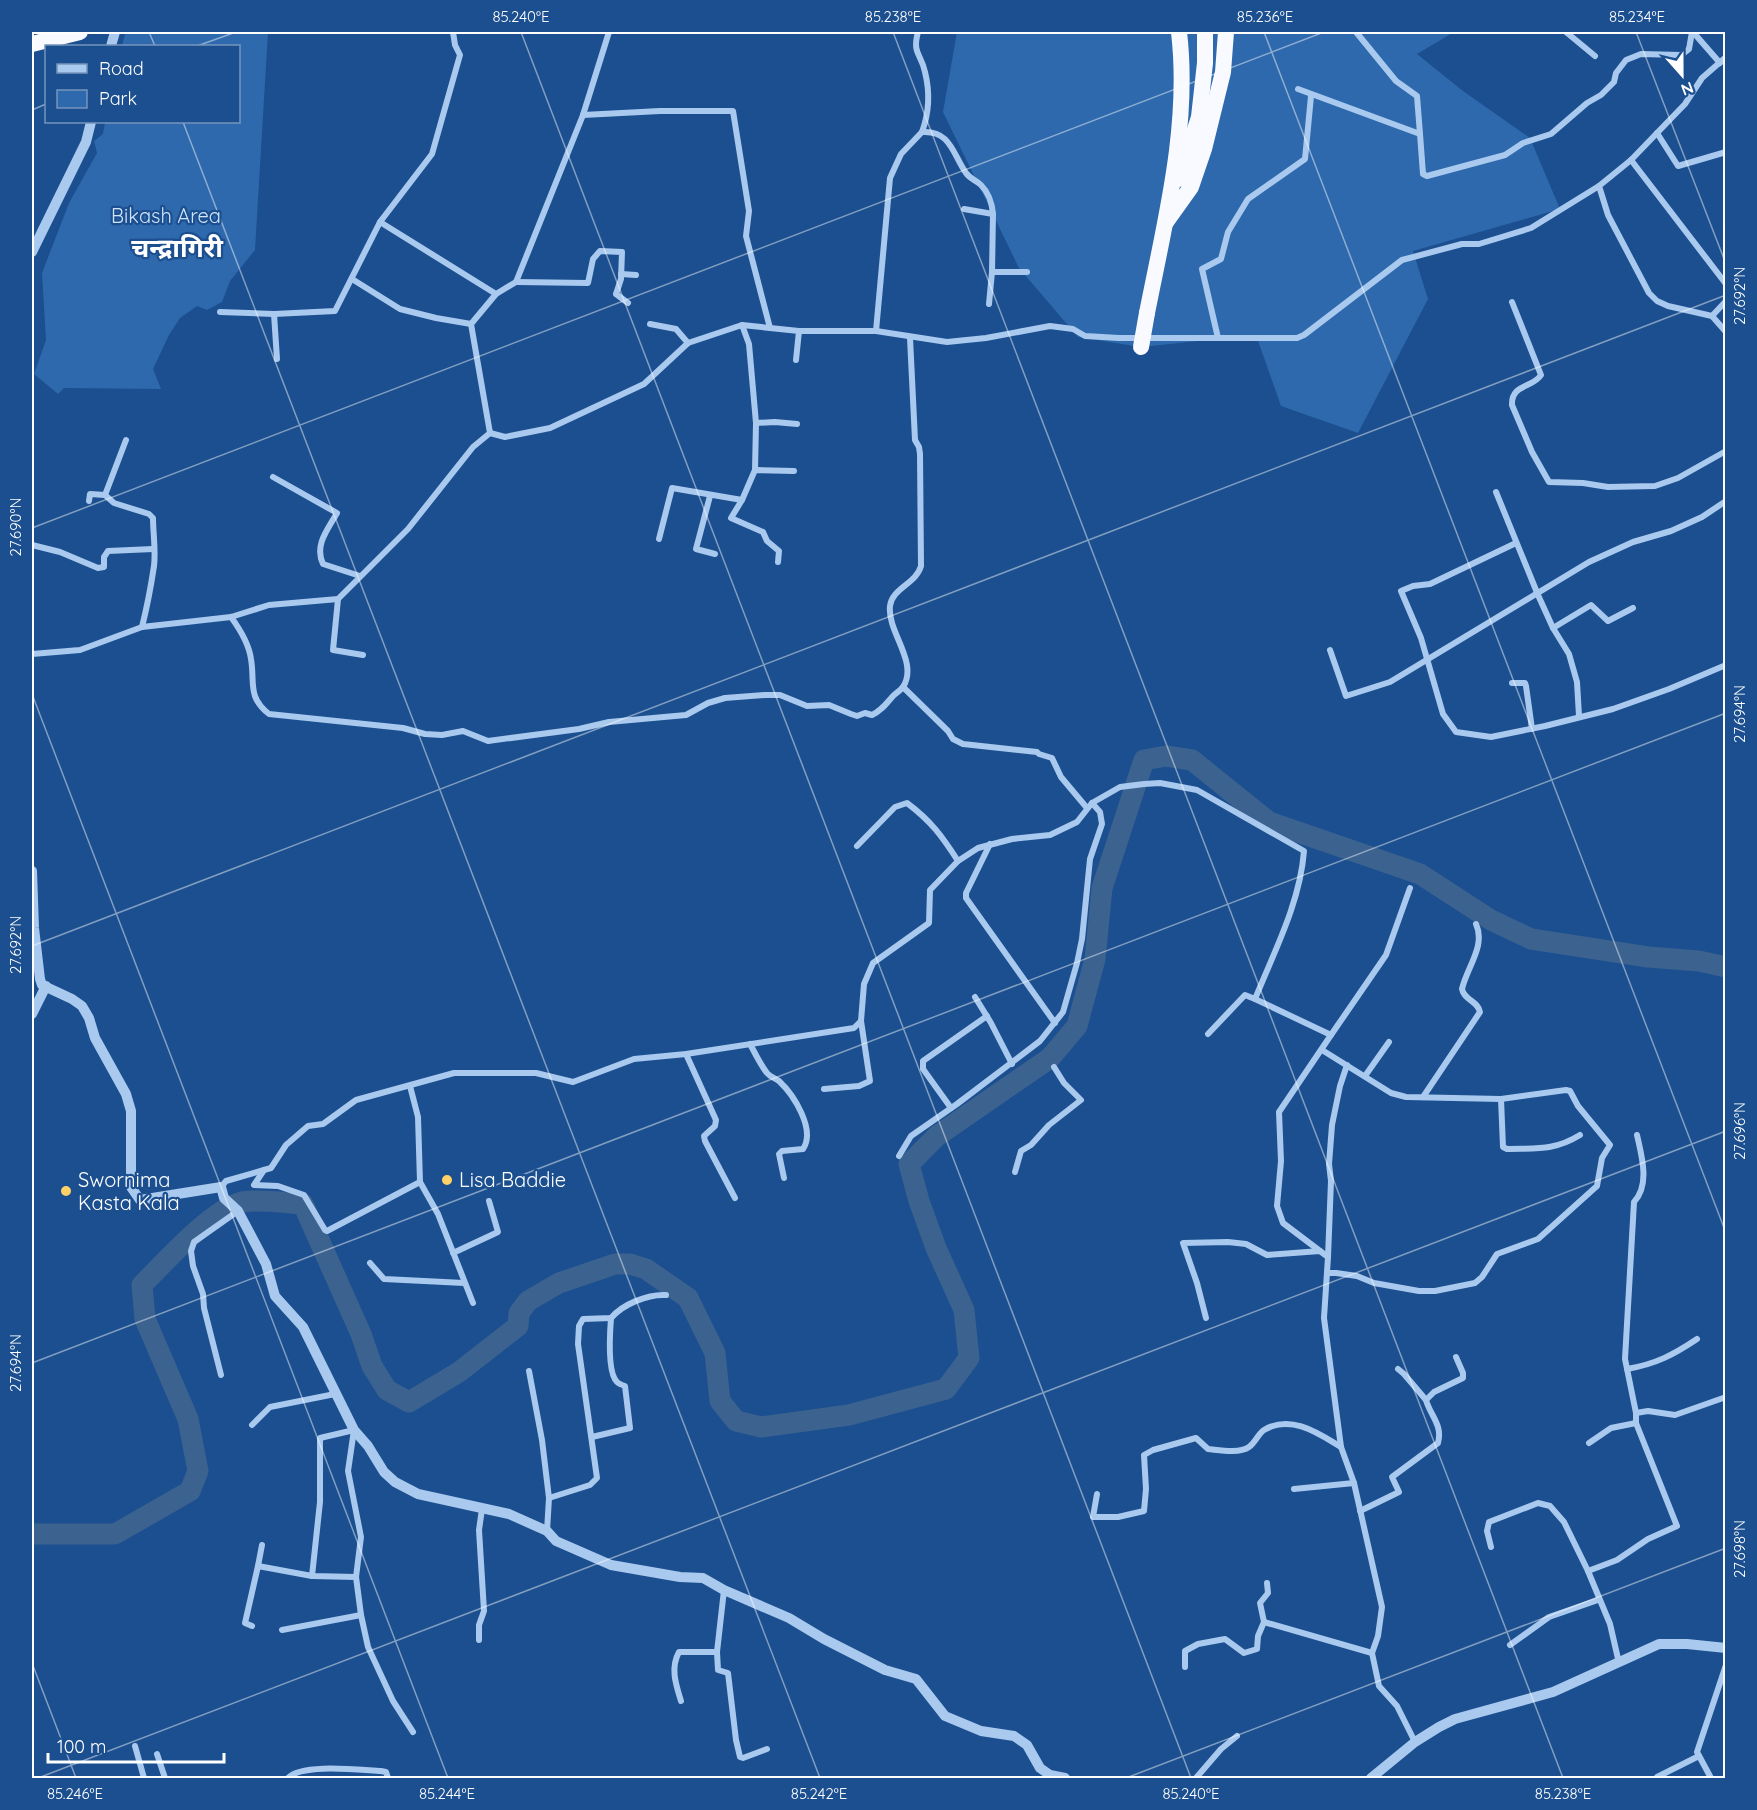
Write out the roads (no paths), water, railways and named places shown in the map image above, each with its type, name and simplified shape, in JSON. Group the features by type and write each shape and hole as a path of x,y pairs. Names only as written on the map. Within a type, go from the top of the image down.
{"highway":[{"path":"32,44 80,32"},
{"path":"1141,347 1180,127 1182,54 1179,32"},
{"path":"1164,225 1199,117 1205,63 1204,32"},
{"path":"1164,225 1191,187 1204,149 1223,72 1226,32"}],"street":[{"path":"220,312 274,314 335,311 380,222 432,154 460,55 455,45 453,32"},
{"path":"516,282 583,116 609,32"},
{"path":"876,331 890,178 901,154 922,132 927,118 925,71 915,44 918,32"},
{"path":"1356,32 1396,81 1417,96 1423,174 1427,176 1505,155 1523,143 1551,134 1587,103 1601,95 1614,82 1616,73 1626,60 1641,54 1681,55 1689,49 1693,32"},
{"path":"1566,32 1595,56"},
{"path":"1693,32 1720,63"},
{"path":"490,433 505,437 550,428 585,413 644,384 688,343 742,325 799,331 876,331 910,338 957,341 1050,326 1073,329 1085,336 1132,339 1297,338 1402,260 1462,244 1479,244 1531,228 1599,186 1631,160 1685,104 1702,78 1725,57"},
{"path":"1298,89 1311,96 1420,134"},
{"path":"1218,338 1202,269 1221,260 1228,232 1248,199 1305,159 1311,96"},
{"path":"583,116 660,111 733,111 749,211 746,236 770,328"},
{"path":"32,252 86,142 91,123"},
{"path":"922,132 930,132 949,141 967,175 981,185 992,202 992,272 989,304"},
{"path":"1657,133 1678,166 1725,152"},
{"path":"1631,160 1725,284"},
{"path":"1599,186 1608,215 1649,293 1657,301 1668,306 1712,316 1725,332"},
{"path":"964,208 993,214"},
{"path":"380,222 496,294"},
{"path":"490,433 471,324 496,294 516,282 588,283 593,259 600,251 622,252 621,274 616,294 628,303"},
{"path":"992,272 1027,272"},
{"path":"621,274 636,275"},
{"path":"352,279 400,309 471,324"},
{"path":"1712,316 1725,301"},
{"path":"1512,302 1541,375 1538,379 1515,391 1511,397 1512,405 1532,452 1549,482 1583,483 1608,487 1655,486 1678,477 1725,451"},
{"path":"274,314 278,359"},
{"path":"650,324 676,328 688,343"},
{"path":"742,325 749,344 756,423 754,470 742,500 731,518 763,532 767,541 779,551 778,562"},
{"path":"796,360 799,331"},
{"path":"231,616 241,630 251,657 252,689 259,707 269,714 403,728 425,734 442,735 463,731 488,741 579,729 609,722 686,715 708,703 725,698 765,695 780,695 807,706 830,705 857,716 865,713 872,715 880,711 903,687 908,662 900,646 890,606 893,596 919,573 921,566 920,454 915,440 910,338"},
{"path":"756,423 797,424"},
{"path":"363,655 333,650 338,599 408,529 473,447 490,433"},
{"path":"105,495 126,440"},
{"path":"754,470 794,471"},
{"path":"273,477 337,513 320,544 319,555 323,564 360,576"},
{"path":"659,539 672,488 742,500"},
{"path":"1496,492 1538,595 1553,628 1569,654 1577,682 1579,716"},
{"path":"89,501 90,494 105,495 114,503 149,514 153,518 154,564 142,627"},
{"path":"710,496 696,549 715,554"},
{"path":"1330,650 1346,696 1390,682 1538,595 1589,562 1633,542 1671,531 1702,517 1725,501"},
{"path":"1516,543 1430,584 1413,586 1401,591 1428,659 1443,714 1456,732 1491,737 1613,709 1669,689 1725,665"},
{"path":"32,545 60,552 98,568 104,567 104,557 108,551 153,549"},
{"path":"32,654 80,650 142,627 231,616 269,605 338,599"},
{"path":"1553,628 1591,605 1608,621 1633,608"},
{"path":"1512,683 1525,683 1532,729"},
{"path":"899,1156 911,1136 1012,1064 1040,1041 1062,1012 1077,963 1082,939 1090,859 1102,824 1101,812 1090,806 1067,786 1052,758 1037,752 963,744 953,739 948,731 903,687"},
{"path":"824,1089 859,1086 870,1081 861,1021 864,984 873,963 929,922 930,891 958,861 978,848 990,844 1050,835 1077,822 1090,806 1120,787 1160,783 1197,790 1304,851 1302,873 1292,908 1255,999"},
{"path":"858,846 895,807 907,803 941,834 958,861"},
{"path":"990,844 966,893 966,898 1055,1023"},
{"path":"32,871 33,928 40,979 42,985 82,1006 89,1018 95,1038 126,1094 131,1111 131,1188 135,1195 140,1200 221,1186 226,1180 271,1168"},
{"path":"1328,1257 1283,1223 1277,1206 1281,1161 1279,1112 1386,955 1410,888"},
{"path":"1423,1097 1480,1012 1479,1008 1464,996 1462,988 1479,944 1480,932 1476,924"},
{"path":"32,1014 46,986"},
{"path":"1208,1034 1245,995 1331,1035"},
{"path":"975,997 1012,1064"},
{"path":"951,1108 923,1070 923,1061 987,1016"},
{"path":"420,1182 327,1231 304,1195 278,1186 254,1185 262,1171 271,1168 286,1146 308,1126 323,1124 356,1100 463,1072 536,1073 573,1082 634,1059 686,1054 834,1030 848,1031 861,1021"},
{"path":"1365,1076 1389,1042"},
{"path":"750,1044 768,1075 778,1081 797,1103 807,1130 808,1142 803,1149 782,1151 779,1154 784,1178"},
{"path":"1322,1050 1390,1093 1406,1097 1501,1099 1570,1091 1578,1106 1610,1145 1602,1158 1597,1186 1538,1239 1497,1254 1482,1277 1475,1283 1435,1291 1419,1291 1374,1283 1357,1276 1327,1273"},
{"path":"686,1054 716,1120 715,1126 704,1136 705,1141 735,1198"},
{"path":"1347,1065 1332,1125 1324,1318 1341,1447 1354,1483 1382,1607 1378,1636 1372,1653 1379,1686 1396,1706 1415,1742"},
{"path":"1015,1172 1021,1151 1031,1145 1049,1125 1081,1100 1064,1083 1054,1067"},
{"path":"410,1086 418,1117 420,1182 438,1215 473,1303"},
{"path":"1501,1099 1503,1147 1507,1149 1552,1147 1565,1144 1580,1135"},
{"path":"1588,1571 1617,1560 1648,1539 1677,1526 1636,1423 1625,1359 1634,1202 1640,1196 1644,1177 1637,1136"},
{"path":"221,1186 224,1198 238,1211 266,1264 275,1296 303,1327 354,1430 368,1446 384,1472 395,1482 418,1494 509,1514 547,1531 556,1541 611,1564 680,1577 703,1578 724,1590 789,1618 885,1670 916,1678 945,1716 981,1731 1014,1736 1028,1745 1040,1768 1050,1775 1065,1779"},
{"path":"453,1253 498,1232 489,1201"},
{"path":"221,1375 191,1251 194,1242 238,1211"},
{"path":"1206,1318 1183,1243 1246,1244 1267,1255 1320,1251"},
{"path":"370,1263 384,1280 464,1282"},
{"path":"592,1437 630,1428 625,1386 613,1377 609,1342 611,1318 617,1311 654,1294 666,1295"},
{"path":"549,1498 590,1485 597,1478 579,1344 579,1326 583,1319 611,1318"},
{"path":"1627,1369 1650,1365 1673,1355 1697,1339"},
{"path":"1426,1400 1434,1392 1463,1378 1456,1357"},
{"path":"1360,1511 1399,1492 1392,1477 1438,1443 1440,1436 1437,1421 1426,1400 1398,1369"},
{"path":"529,1371 542,1440 549,1498 547,1531"},
{"path":"252,1425 270,1407 335,1394"},
{"path":"1636,1413 1648,1411 1675,1415 1725,1397"},
{"path":"1097,1494 1093,1517 1118,1517 1144,1511 1146,1489 1144,1455 1153,1450 1196,1438 1208,1449 1235,1451 1249,1448 1263,1430 1285,1423 1306,1426 1341,1447"},
{"path":"1589,1443 1611,1428 1636,1423"},
{"path":"312,1576 320,1502 320,1438 354,1430"},
{"path":"354,1430 348,1471 361,1537 356,1577 361,1615 368,1647 393,1701 413,1732"},
{"path":"1294,1489 1354,1483"},
{"path":"1491,1547 1489,1522 1538,1503 1550,1506 1564,1522 1588,1571 1598,1600 1610,1624 1619,1664"},
{"path":"479,1640 479,1625 484,1611 479,1530 482,1509"},
{"path":"252,1626 245,1623 262,1545"},
{"path":"258,1566 312,1576 356,1577"},
{"path":"1185,1667 1185,1651 1198,1644 1226,1639 1244,1653 1257,1649 1258,1636 1264,1622 1260,1602 1268,1593 1267,1583"},
{"path":"724,1590 717,1652 718,1670 728,1674 740,1756 743,1758 767,1749"},
{"path":"1510,1645 1550,1617 1598,1600"},
{"path":"282,1630 361,1615"},
{"path":"1264,1622 1372,1653"},
{"path":"1371,1779 1415,1742 1438,1726 1455,1719 1553,1692 1659,1644 1725,1648"},
{"path":"681,1701 674,1677 679,1652 717,1652"},
{"path":"1711,1779 1697,1752 1725,1665"},
{"path":"1196,1779 1221,1749 1237,1736"},
{"path":"135,1746 144,1779"},
{"path":"157,1754 165,1779"},
{"path":"1658,1779 1657,1777 1699,1756"},
{"path":"288,1779 293,1773 313,1769 381,1771 386,1772 388,1779"}],"waterway":[{"path":"32,1534 115,1534 190,1491 198,1471 188,1419 145,1319 142,1285 204,1225 231,1206 242,1202 303,1204 361,1334 372,1366 387,1390 409,1402 459,1372 518,1326 519,1313 528,1301 559,1283 615,1264 630,1264 646,1269 688,1298 715,1353 720,1401 736,1421 761,1427 849,1415 946,1389 969,1358 964,1310 936,1248 919,1201 909,1164 937,1136 1050,1058 1077,1026 1095,959 1102,888 1144,760 1166,756 1192,760 1269,822 1420,874 1491,920 1531,939 1648,957 1699,961 1726,967"}],"place":[{"name":"Lisa Baddie","path":"447,1180"},
{"name":"Swornima Kasta Kala","path":"66,1191"}],"district":[{"name":"चन्द्रागिरी","path":"177,248"}],"park label":[{"name":"Bikash Area","path":"166,216"}]}
